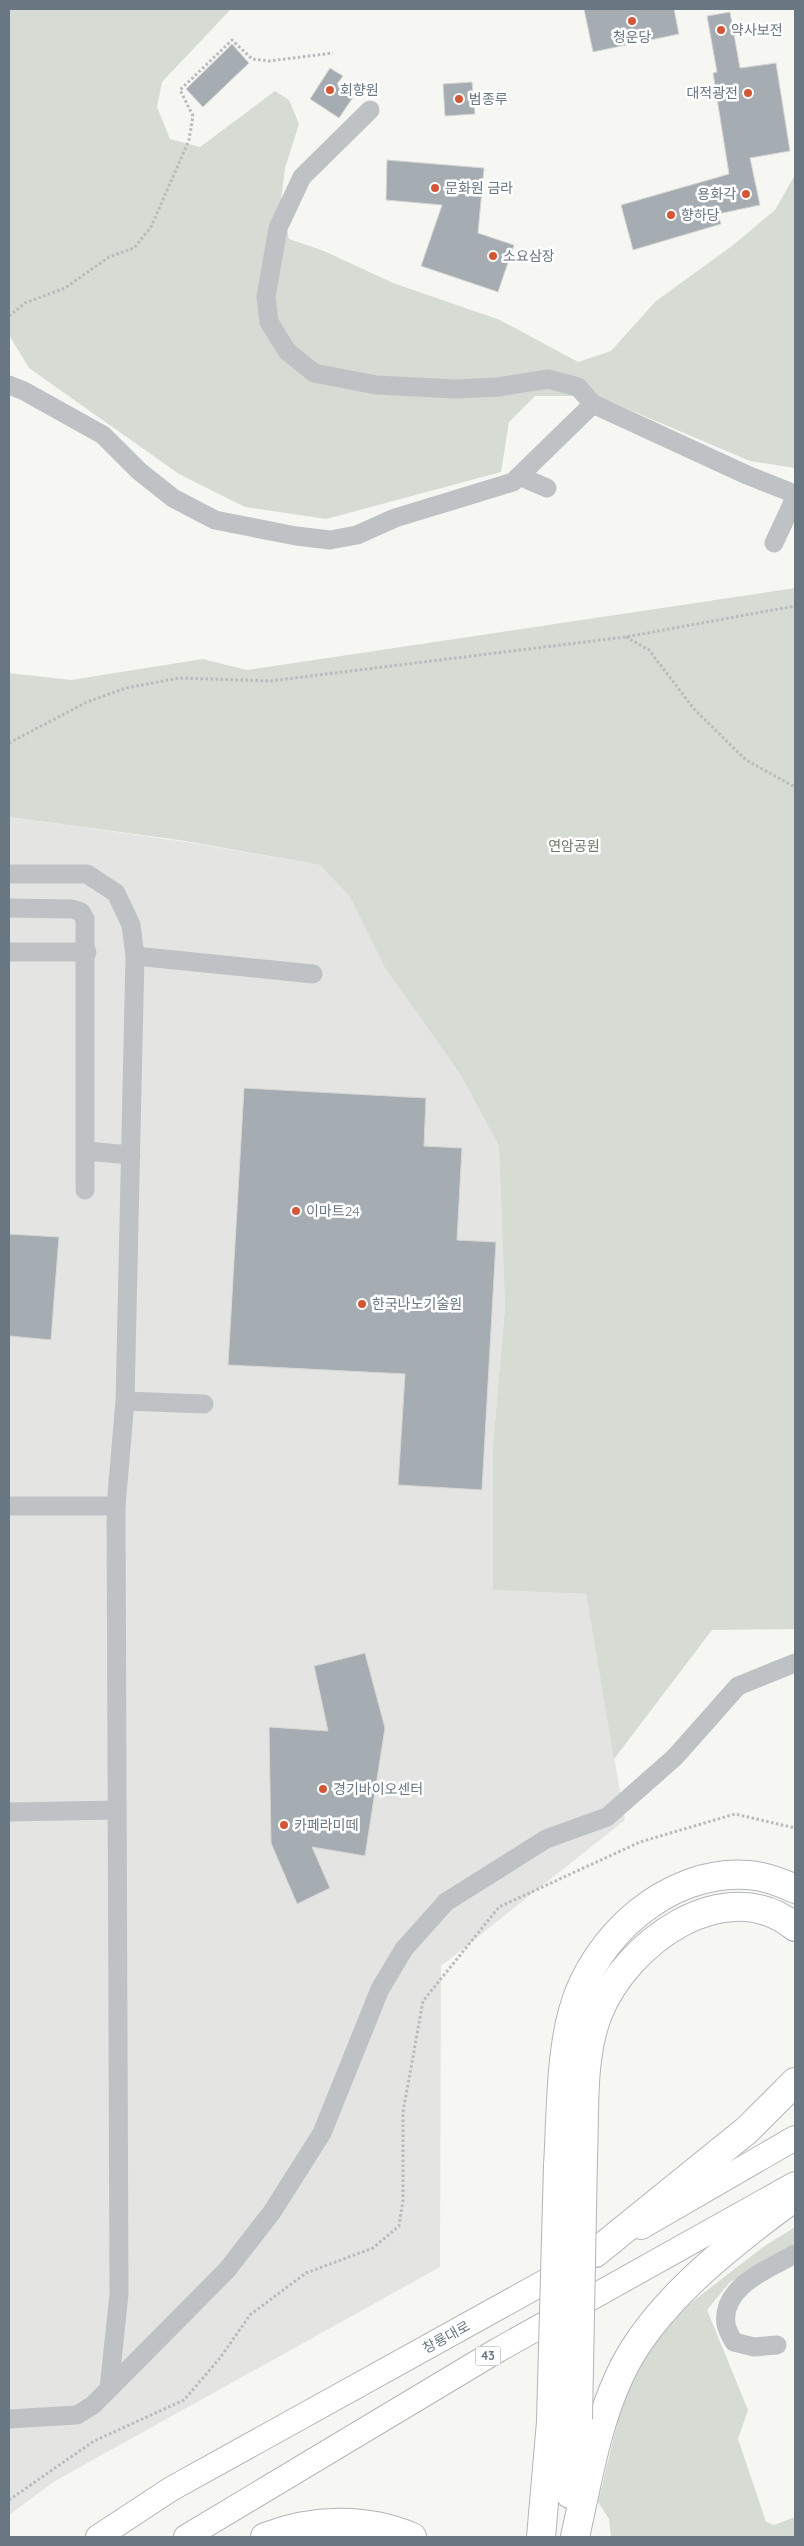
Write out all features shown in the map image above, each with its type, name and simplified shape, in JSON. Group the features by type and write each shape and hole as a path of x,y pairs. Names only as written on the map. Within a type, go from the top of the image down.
{"highway":[{"path":"564,2537 578,2419 567,2044 573,2012 586,1978 616,1936 653,1902 671,1891 692,1882 726,1876 749,1875 768,1879 795,1889"},
{"path":"541,2537 570,2161 592,2035 605,1997 642,1950 673,1928 696,1916 723,1908 738,1906 761,1910 781,1917 795,1928"},
{"path":"595,2253 746,2130 795,2082"},
{"path":"575,2537 609,2400 635,2349 671,2303 701,2272 737,2240 795,2197"},
{"path":"265,2537 295,2528 334,2522 376,2527 412,2537"}],"main road":[{"name":"창룡대로","path":"98,2537 171,2488 595,2253 795,2138"},
{"name":"43","path":"186,2537 498,2350 795,2184"}],"lane":[{"path":"370,110 302,177 278,228 266,296 269,322 287,351 314,373 376,385 456,389 498,387 548,379 578,387 593,404 747,476 795,496 774,543"},
{"path":"9,385 24,391 103,435 139,471 181,502 215,520 296,536 330,540 357,535 395,518 513,482 593,404"},
{"path":"519,476 547,488"},
{"path":"9,874 87,874 116,893 132,925 135,956 125,1401 116,1506 118,2294 109,2389"},
{"path":"9,908 72,909 81,912 85,919 87,952 85,1190"},
{"path":"9,952 87,952"},
{"path":"135,956 313,974"},
{"path":"86,1151 131,1155"},
{"path":"125,1401 204,1404"},
{"path":"9,1506 116,1506"},
{"path":"9,2419 78,2415 93,2405 227,2270 272,2212 322,2133 380,1989 404,1950 446,1902 546,1839 607,1817 675,1756 738,1686 795,1663"},
{"path":"9,1812 117,1810"},
{"path":"776,2345 754,2347 734,2342 726,2325 727,2309 736,2291 754,2277 795,2254"}],"path":[{"path":"9,316 25,302 65,288 109,257 134,248 151,227 189,140 192,116 180,90 232,40 252,59 269,62 333,53"},
{"path":"9,743 87,702 126,688 179,678 270,681 625,637 795,606"},
{"path":"625,637 649,650 694,709 746,760 795,787"},
{"path":"9,2500 94,2441 184,2400 220,2358 250,2315 306,2273 372,2248 399,2226 403,2200 403,2112 423,2001 499,1907 640,1842 735,1814 795,1828"}],"shaded area":[{"path":"9,817 179,841 320,865 350,897 385,968 460,1074 499,1146 505,1307 493,1445 493,1590 586,1594 625,1820 441,1966 440,2267 55,2481 9,2515"}],"green space":[{"path":"9,9 231,9 162,82 157,107 170,139 200,147 275,91 289,100 299,124 285,168 281,201 289,239 324,251 393,283 500,320 578,362 611,351 656,301 732,246 775,210 795,175 795,468 750,461 597,396 535,396 509,422 501,472 326,519 245,507 179,474 29,368 9,335"},
{"name":"연암공원","path":"795,588 795,1629 712,1630 614,1759 586,1594 493,1590 493,1445 505,1307 499,1146 460,1074 385,968 350,897 320,865 179,840 9,817 9,673 71,680 203,659 247,670"},
{"path":"795,2227 795,2248 730,2282 707,2310 748,2410 738,2439 766,2522 774,2525 795,2517 795,2537 611,2537 609,2519 598,2502 625,2392 656,2337 692,2302 763,2247"}],"building":[{"name":"청운당","path":"584,9 674,9 679,34 593,52"},
{"path":"730,12 740,68 776,63 790,151 750,158 760,205 718,214 721,224 633,250 621,205 729,174 713,73 717,72 707,16"},
{"path":"232,44 249,63 203,107 186,89"},
{"name":"회향원","path":"330,68 343,76 337,84 354,96 339,118 310,99"},
{"name":"범종루","path":"472,82 475,114 445,116 443,84"},
{"path":"387,160 484,168 478,233 514,245 498,292 421,266 442,205 386,200"},
{"name":"한국나노기술원","path":"244,1088 426,1098 424,1146 462,1148 457,1240 496,1242 482,1490 398,1485 405,1374 228,1365"},
{"path":"9,1234 59,1237 51,1340 9,1336"},
{"name":"경기바이오센터","path":"365,1653 385,1728 365,1856 312,1847 330,1888 297,1904 271,1843 269,1727 328,1731 314,1666"}],"place":[{"name":"청운당","path":"632,21"},
{"name":"약사보전","path":"721,30"},
{"name":"회향원","path":"330,90"},
{"name":"대적광전","path":"748,93"},
{"name":"범종루","path":"459,99"},
{"name":"문화원 금라","path":"435,188"},
{"name":"용화각","path":"746,194"},
{"name":"향하당","path":"671,215"},
{"name":"소요삼장","path":"493,256"},
{"name":"이마트24","path":"296,1211"},
{"name":"한국나노기술원","path":"362,1304"},
{"name":"경기바이오센터","path":"323,1789"},
{"name":"카페라미떼","path":"284,1825"}]}
